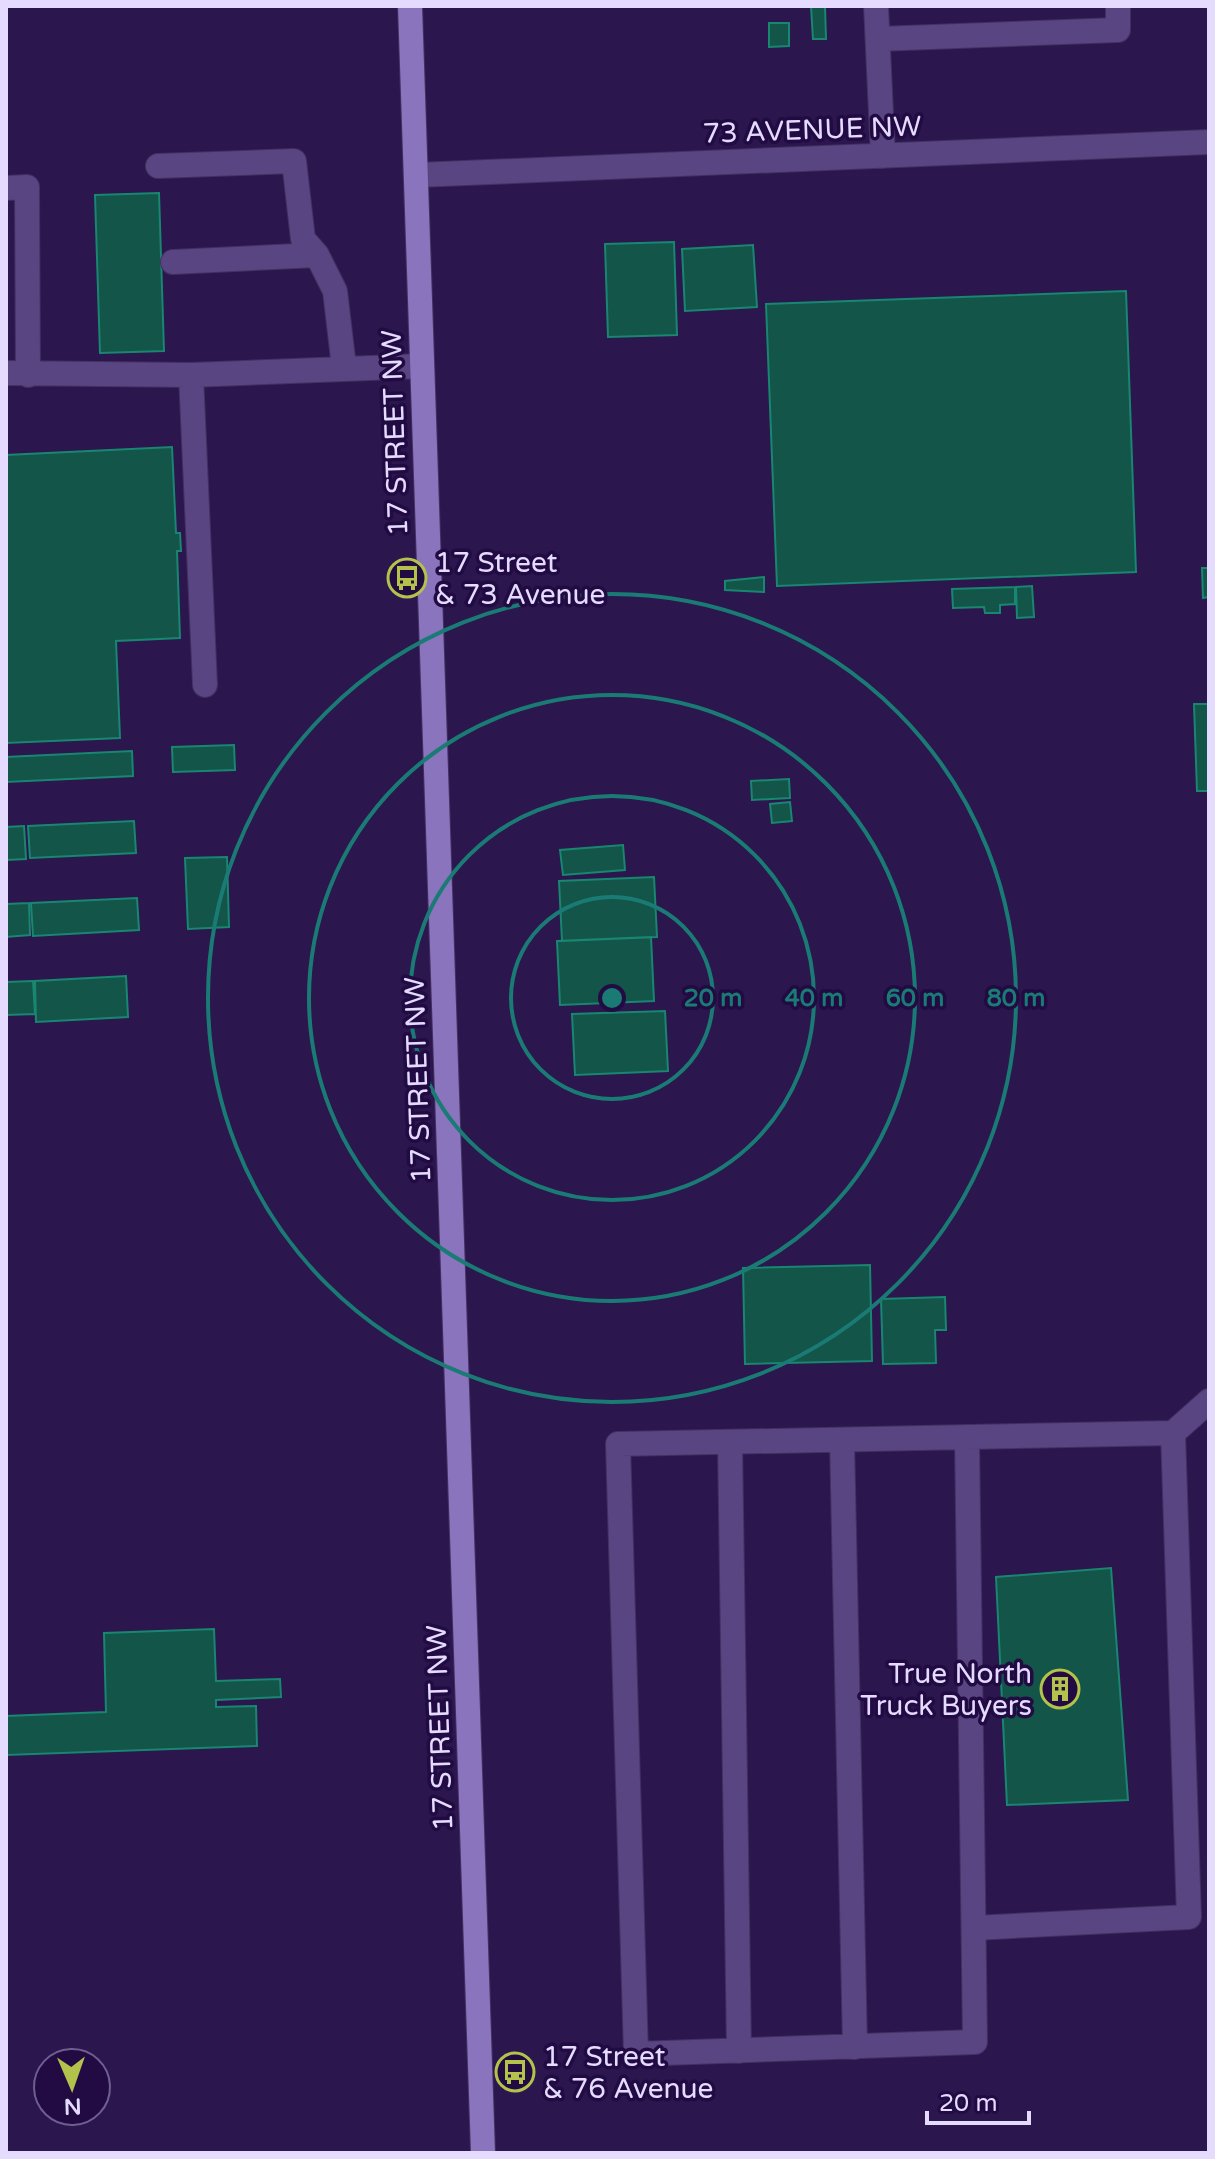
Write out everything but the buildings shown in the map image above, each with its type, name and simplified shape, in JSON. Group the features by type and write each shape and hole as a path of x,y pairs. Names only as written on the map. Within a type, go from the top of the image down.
{"main road":[{"name":"17 STREET NW","path":"410,6 483,2153"}],"street":[{"path":"876,6 883,156"},
{"path":"878,39 1118,30 1118,6"},
{"name":"73 AVENUE NW","path":"417,175 1209,142"},
{"path":"158,166 294,161 303,239 317,255 335,291 344,367"},
{"path":"6,188 27,187 17,374 191,375 422,366"},
{"path":"173,262 317,255"},
{"path":"191,375 205,685"},
{"path":"967,1437 975,2042 636,2054 618,1444 842,1440 967,1437 1173,1433 1209,1401"},
{"path":"974,1928 1189,1917 1173,1433"},
{"path":"842,1440 855,2047"},
{"path":"730,1442 739,2051"}],"place":[{"name":"17 Street & 73 Avenue","path":"407,578"},
{"name":"True North Truck Buyers","path":"1060,1689"},
{"name":"17 Street & 76 Avenue","path":"515,2072"}]}
